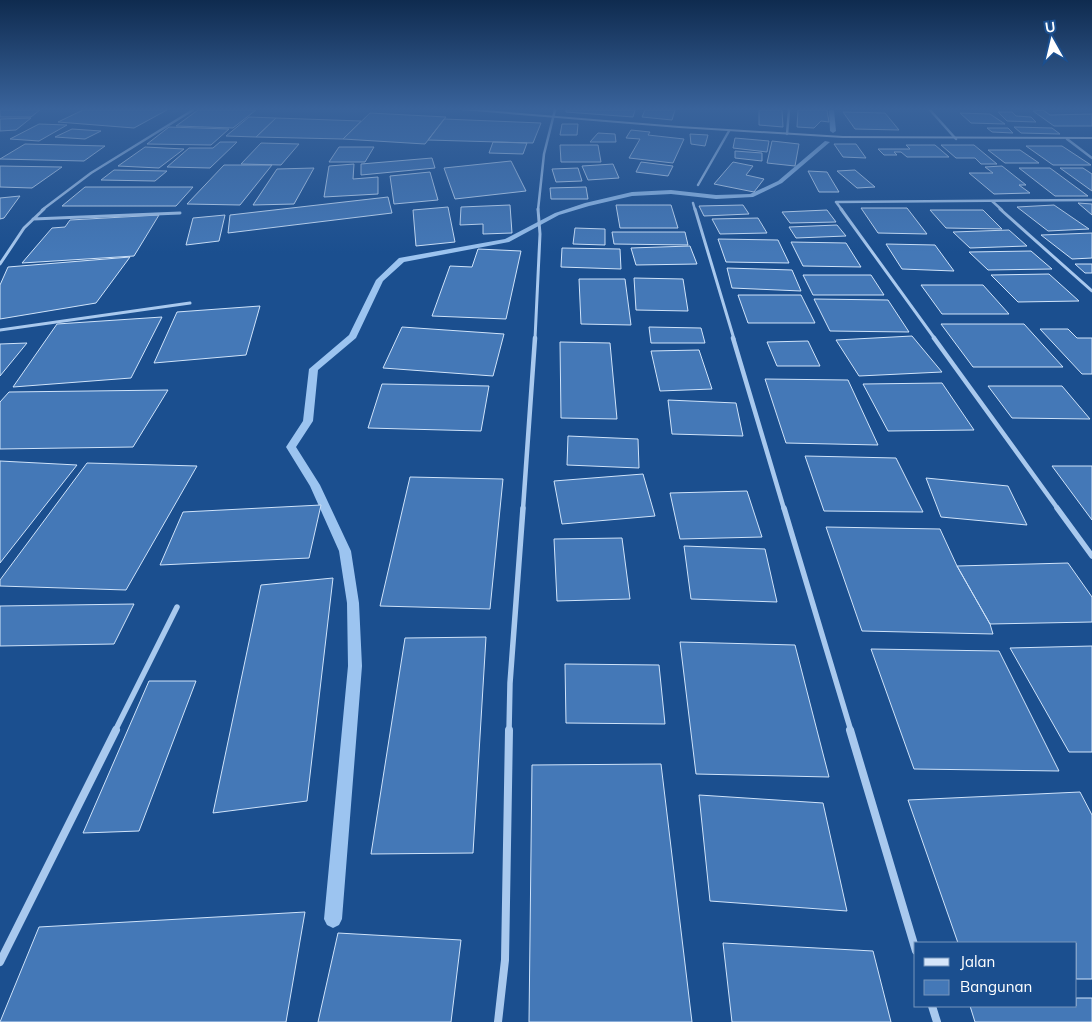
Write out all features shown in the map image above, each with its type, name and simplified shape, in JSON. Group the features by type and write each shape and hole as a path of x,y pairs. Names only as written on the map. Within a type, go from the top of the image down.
{"street":[{"path":"0,264 32,219 82,179 116,158"},
{"path":"498,1022 505,960 510,683 531,410 540,234 537,222 538,195 545,158"},
{"path":"698,185 714,158"},
{"path":"992,200 1092,291"},
{"path":"1092,200 836,202 1092,556"},
{"path":"693,203 914,944"},
{"path":"32,219 180,213"},
{"path":"0,330 190,303"},
{"path":"0,962 177,607"},
{"path":"932,1007 937,1022"}],"building":[{"path":"2,158 89,158 84,161 0,159"},
{"path":"130,158 173,158 159,168 118,166"},
{"path":"178,158 221,158 210,168 167,167"},
{"path":"247,158 287,158 281,165 241,164"},
{"path":"332,158 368,158 365,162 329,162"},
{"path":"432,158 435,168 361,175 361,164"},
{"path":"561,158 600,158 601,162 561,162"},
{"path":"629,158 675,158 673,163"},
{"path":"735,158 762,158 762,161"},
{"path":"768,158 797,158 795,166 767,163"},
{"path":"956,158 989,158 997,164 981,164 975,158"},
{"path":"998,158 1031,158 1039,163 1005,163"},
{"path":"1043,158 1080,158 1091,165 1053,165"},
{"path":"511,161 526,191 455,199 444,168"},
{"path":"641,162 673,166 668,176 636,172"},
{"path":"733,162 753,166 746,175 764,179 754,192 714,184"},
{"path":"354,164 353,179 378,177 378,194 324,197 329,166"},
{"path":"613,164 619,178 588,180 582,166"},
{"path":"224,165 272,165 240,205 187,204"},
{"path":"0,166 62,167 32,188 0,187"},
{"path":"1002,166 1026,185 1019,185 1030,193 994,194 969,173 993,173 985,167"},
{"path":"314,168 294,204 253,205 277,169"},
{"path":"578,168 582,181 556,182 552,169"},
{"path":"1019,168 1050,168 1088,196 1055,196"},
{"path":"1060,168 1083,168 1092,174 1092,191"},
{"path":"114,170 167,171 155,181 101,180"},
{"path":"855,170 875,187 857,188 837,171"},
{"path":"808,171 827,172 839,192 819,192"},
{"path":"430,172 438,200 394,204 390,176"},
{"path":"85,187 193,187 176,206 62,206"},
{"path":"586,187 588,199 551,199 550,188"},
{"path":"20,196 4,218 0,219 0,198"},
{"path":"388,197 392,213 228,233 230,215"},
{"path":"1078,203 1092,204 1092,215"},
{"path":"510,205 512,233 483,234 483,224 460,225 461,207"},
{"path":"616,205 671,205 678,228 620,228"},
{"path":"743,205 749,214 704,216 699,206"},
{"path":"1054,205 1089,229 1048,231 1017,207"},
{"path":"448,207 455,242 416,246 413,210"},
{"path":"861,208 907,208 927,234 878,233"},
{"path":"827,210 836,222 790,223 782,212"},
{"path":"930,210 983,210 1002,229 946,228"},
{"path":"159,215 134,256 22,263 52,228 65,227 70,220"},
{"path":"225,215 219,241 186,245 193,218"},
{"path":"758,218 767,233 720,234 712,219"},
{"path":"837,225 846,236 796,238 789,227"},
{"path":"575,228 605,229 605,245 573,244"},
{"path":"1009,230 1027,246 970,248 953,232"},
{"path":"612,232 685,232 688,245 614,244"},
{"path":"1092,233 1092,258 1072,259 1041,235"},
{"path":"718,239 778,240 789,263 726,262"},
{"path":"791,242 846,243 861,267 803,266"},
{"path":"886,244 935,245 954,271 902,269"},
{"path":"690,246 697,264 636,265 631,248"},
{"path":"562,248 620,249 621,269 561,267"},
{"path":"478,249 521,251 506,319 432,316 450,266 472,267"},
{"path":"1031,251 1052,269 988,270 969,252"},
{"path":"130,257 96,303 0,319 0,285 8,267"},
{"path":"1075,264 1092,264 1092,273 1085,273"},
{"path":"727,268 792,270 801,291 732,288"},
{"path":"1049,274 1079,301 1018,302 991,275"},
{"path":"803,275 871,275 884,295 813,295"},
{"path":"634,278 683,279 688,311 636,310"},
{"path":"579,279 625,279 631,325 581,324"},
{"path":"921,285 983,285 1009,314 942,314"},
{"path":"738,295 801,295 815,323 748,323"},
{"path":"814,299 888,300 909,332 830,331"},
{"path":"260,306 246,355 154,363 177,312"},
{"path":"162,317 131,378 13,387 57,324"},
{"path":"941,324 1024,324 1063,367 973,367"},
{"path":"402,327 504,334 493,376 383,368"},
{"path":"649,327 701,328 705,343 651,343"},
{"path":"1040,329 1068,329 1077,338 1092,338 1092,374 1082,374"},
{"path":"912,336 942,372 859,376 836,340"},
{"path":"808,341 820,366 777,366 767,342"},
{"path":"560,342 610,343 617,419 561,418"},
{"path":"27,343 0,376 0,344"},
{"path":"699,350 712,389 660,391 651,351"},
{"path":"765,379 848,380 878,445 786,443"},
{"path":"942,383 974,430 888,431 863,384"},
{"path":"382,384 489,386 481,431 368,428"},
{"path":"988,386 1062,386 1090,419 1012,418"},
{"path":"168,390 133,447 0,449 0,402 9,392"},
{"path":"668,400 736,403 743,436 672,434"},
{"path":"568,436 638,439 639,468 567,465"},
{"path":"805,456 896,458 923,512 824,511"},
{"path":"0,461 77,465 0,563"},
{"path":"87,463 197,466 126,590 0,586 0,580"},
{"path":"1052,466 1092,466 1092,520"},
{"path":"643,474 655,516 562,524 554,481"},
{"path":"410,477 503,479 490,609 380,606"},
{"path":"926,478 1008,486 1027,525 941,517"},
{"path":"747,491 762,537 680,539 670,493"},
{"path":"321,505 309,558 160,565 183,512"},
{"path":"826,527 940,529 957,566 990,624 993,634 862,631"},
{"path":"622,538 630,599 557,601 554,539"},
{"path":"684,546 765,549 777,602 691,599"},
{"path":"1068,563 1092,597 1092,622 990,624 957,566"},
{"path":"333,578 307,801 213,813 261,585"},
{"path":"134,604 114,644 0,646 0,606"},
{"path":"486,637 473,853 371,854 405,638"},
{"path":"680,642 795,645 829,777 696,774"},
{"path":"1092,646 1092,752 1069,752 1010,648"},
{"path":"871,649 999,651 1059,771 914,769"},
{"path":"565,664 659,665 665,724 566,723"},
{"path":"149,681 196,681 139,831 83,833"},
{"path":"661,764 692,1022 529,1022 532,765"},
{"path":"1080,792 1092,815 1092,979 1077,979 1077,942 958,942 908,800"},
{"path":"699,795 823,803 847,911 710,901"},
{"path":"305,912 286,1022 0,1022 39,927"},
{"path":"338,933 461,940 451,1022 318,1022"},
{"path":"723,943 873,951 891,1022 732,1022"},
{"path":"1077,998 1092,998 1092,1022 975,1022 970,1007 1077,1007"}],"waterway":[{"path":"333,919 355,666 353,603 345,551 315,485 291,447 308,421 314,369 353,336 380,280 402,260 507,241 557,214 587,204 632,194 671,192 716,197 751,196 780,182 809,158"}]}
